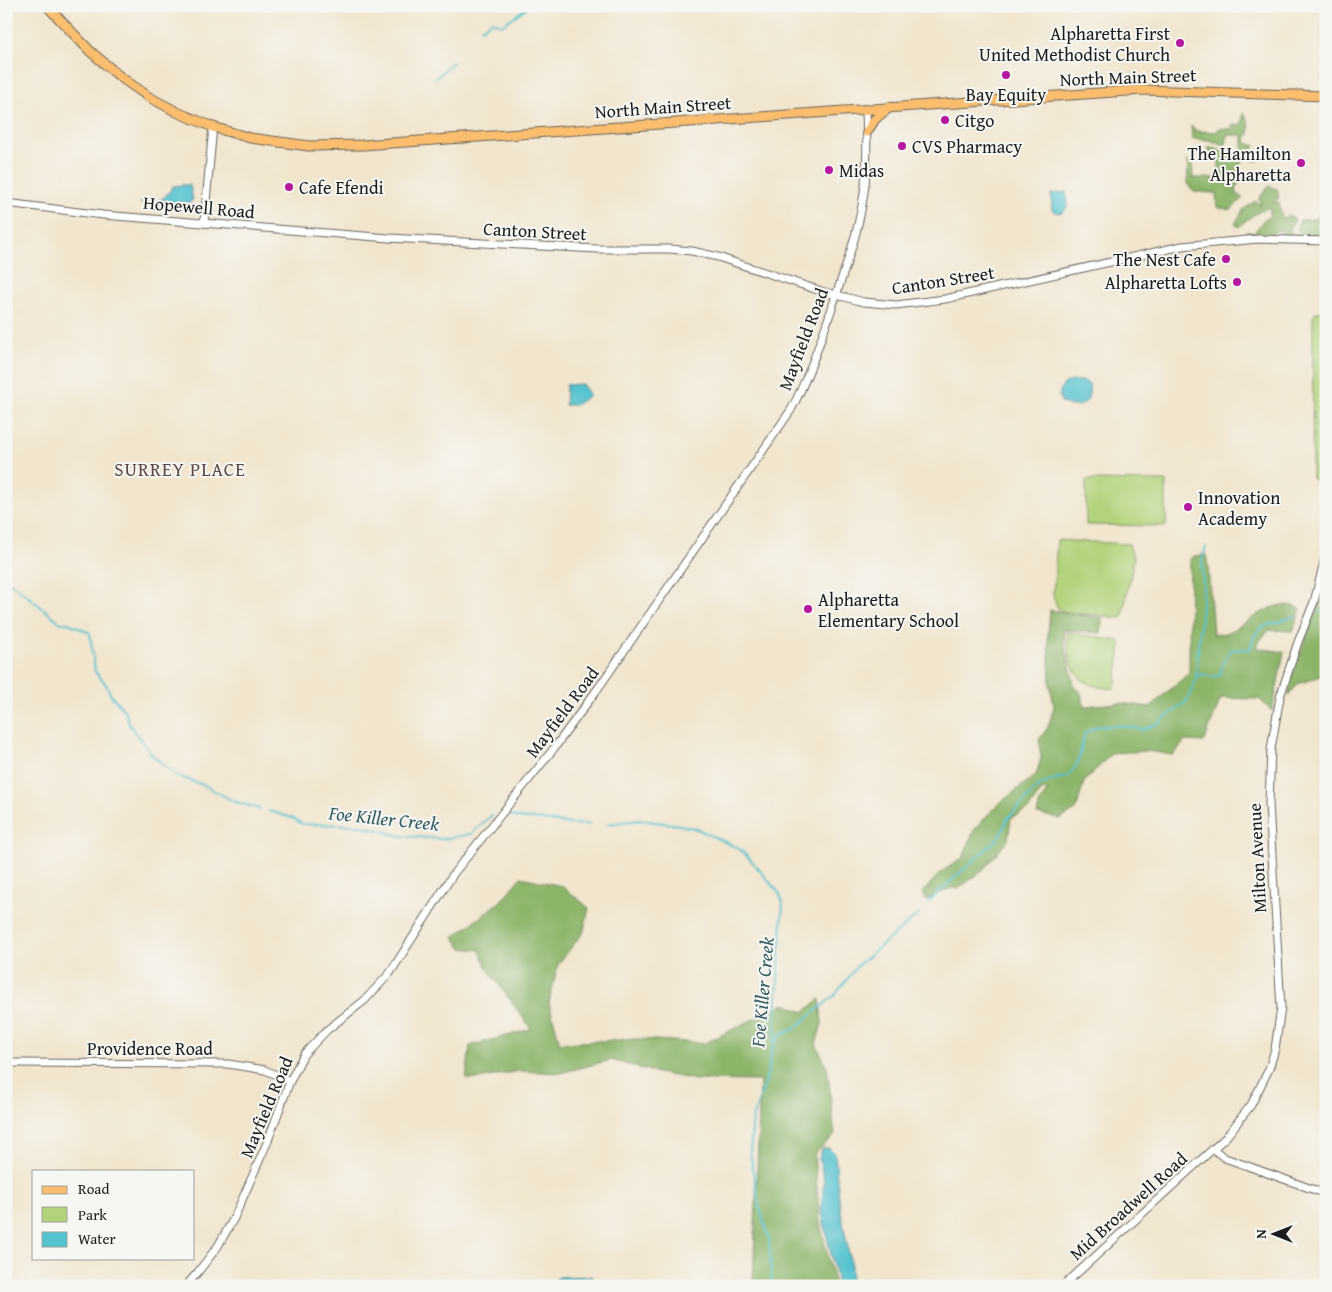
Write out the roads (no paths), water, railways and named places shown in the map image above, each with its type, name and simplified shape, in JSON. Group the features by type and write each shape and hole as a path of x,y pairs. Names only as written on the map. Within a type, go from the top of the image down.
{"main road":[{"name":"North Main Street","path":"47,6 92,53 133,86 179,113 213,127 272,142 330,146 1142,90 1326,96"},
{"path":"867,132 875,119 890,107"}],"street":[{"name":"Mayfield Road","path":"186,1286 218,1246 234,1218 263,1152 290,1081 304,1054 327,1030 365,1000 390,973 454,873 555,747 600,687 791,410 810,372 857,230 866,164 866,109"},
{"path":"204,223 213,127"},
{"name":"Hopewell Road","path":"6,203 103,215 389,238"},
{"name":"Canton Street","path":"389,238 692,251 718,257 836,296 876,304 915,304 1182,246 1258,239 1326,241"},
{"name":"Milton Avenue","path":"1213,1149 1239,1122 1261,1088 1273,1055 1279,1029 1281,988 1269,804 1271,749 1282,689 1314,602 1326,554"},
{"name":"Providence Road","path":"6,1063 228,1064 265,1070 290,1081"},
{"path":"1213,1149 1224,1158 1326,1194"},
{"name":"Mid Broadwell Road","path":"1062,1286 1213,1149"}],"water":[{"path":"190,185 193,200 189,203 152,206 140,203 160,200 166,196 173,186"},
{"path":"1066,192 1068,206 1063,212 1058,213 1052,210 1051,194"},
{"path":"1073,381 1084,381 1089,384 1086,401 1078,406 1067,405 1061,402 1060,399 1063,385"},
{"path":"582,384 590,395 575,405 565,405 566,385"},
{"path":"829,1148 835,1154 839,1200 851,1265 851,1286 841,1286 837,1283 821,1209 824,1180 819,1158 822,1149"},
{"path":"592,1276 602,1286 557,1285 556,1279 560,1277"}],"waterway":[{"path":"481,29 492,21 502,25 529,6"},
{"path":"436,78 453,62"},
{"path":"1196,678 1203,588 1202,559 1206,547"},
{"name":"Foe Killer Creek","path":"6,580 61,623 68,623 90,633 95,672 126,713 129,724 153,756 177,776 206,786 233,801 260,809"},
{"path":"1321,612 1326,610"},
{"path":"928,902 996,840 1003,830 1007,819 1038,787 1049,781 1068,776 1078,763 1085,733 1099,726 1126,726 1143,730 1160,722 1187,701 1196,679 1201,674 1214,677 1221,674 1222,664 1231,650 1250,649 1254,636 1259,629 1295,616"},
{"name":"Foe Killer Creek","path":"269,811 292,818 302,824 359,825 401,836 443,839 471,834 492,815"},
{"name":"Foe Killer Creek","path":"510,815 516,818 589,824"},
{"name":"Foe Killer Creek","path":"607,824 640,820 697,829 738,848 779,893 783,903 774,1043 765,1084 753,1116 750,1152 759,1205 769,1239 772,1286"},
{"path":"774,1043 781,1035 794,1029 835,995 858,965 919,914"}],"place":[{"name":"Alpharetta First United Methodist Church","path":"1180,43"},
{"name":"Bay Equity","path":"1006,75"},
{"name":"Citgo","path":"945,120"},
{"name":"CVS Pharmacy","path":"902,146"},
{"name":"The Hamilton Alpharetta","path":"1301,163"},
{"name":"Midas","path":"829,170"},
{"name":"Cafe Efendi","path":"289,187"},
{"name":"The Nest Cafe","path":"1226,259"},
{"name":"Alpharetta Lofts","path":"1237,282"},
{"name":"Innovation Academy","path":"1188,507"},
{"name":"Alpharetta Elementary School","path":"808,609"}],"district":[{"name":"SURREY PLACE","path":"180,469"}]}
